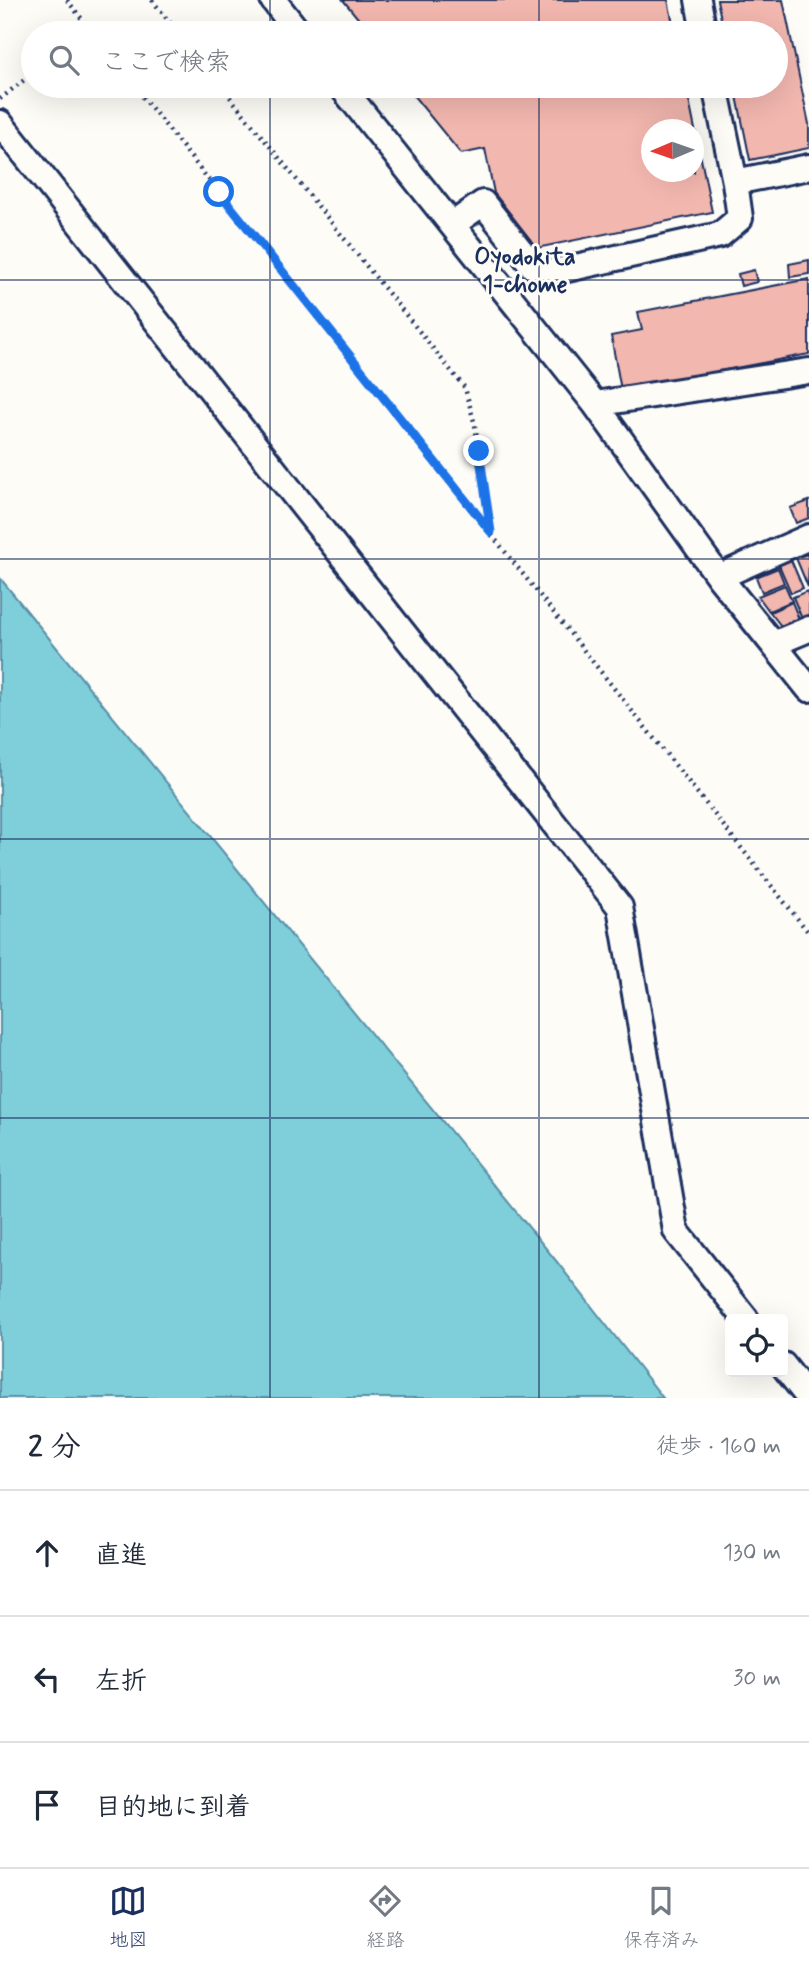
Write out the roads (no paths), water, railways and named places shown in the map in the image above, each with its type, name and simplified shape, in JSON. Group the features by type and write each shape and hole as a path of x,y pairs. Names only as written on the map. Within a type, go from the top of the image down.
{"street":[{"path":"273,0 290,21"},
{"path":"698,0 702,21"},
{"path":"351,98 595,404 719,577 809,689"},
{"path":"452,225 483,203 540,275 720,235 740,218 718,98"},
{"path":"0,123 620,907 676,1231 742,1314"},
{"path":"735,182 809,167"},
{"path":"595,404 809,371"},
{"path":"719,577 809,537"},
{"path":"773,644 809,629"},
{"path":"788,1371 809,1398"}],"water":[{"path":"0,578 557,1262 663,1398 0,1398"}],"district":[{"name":"Oyodokita 1-chome","path":"525,270"}]}
